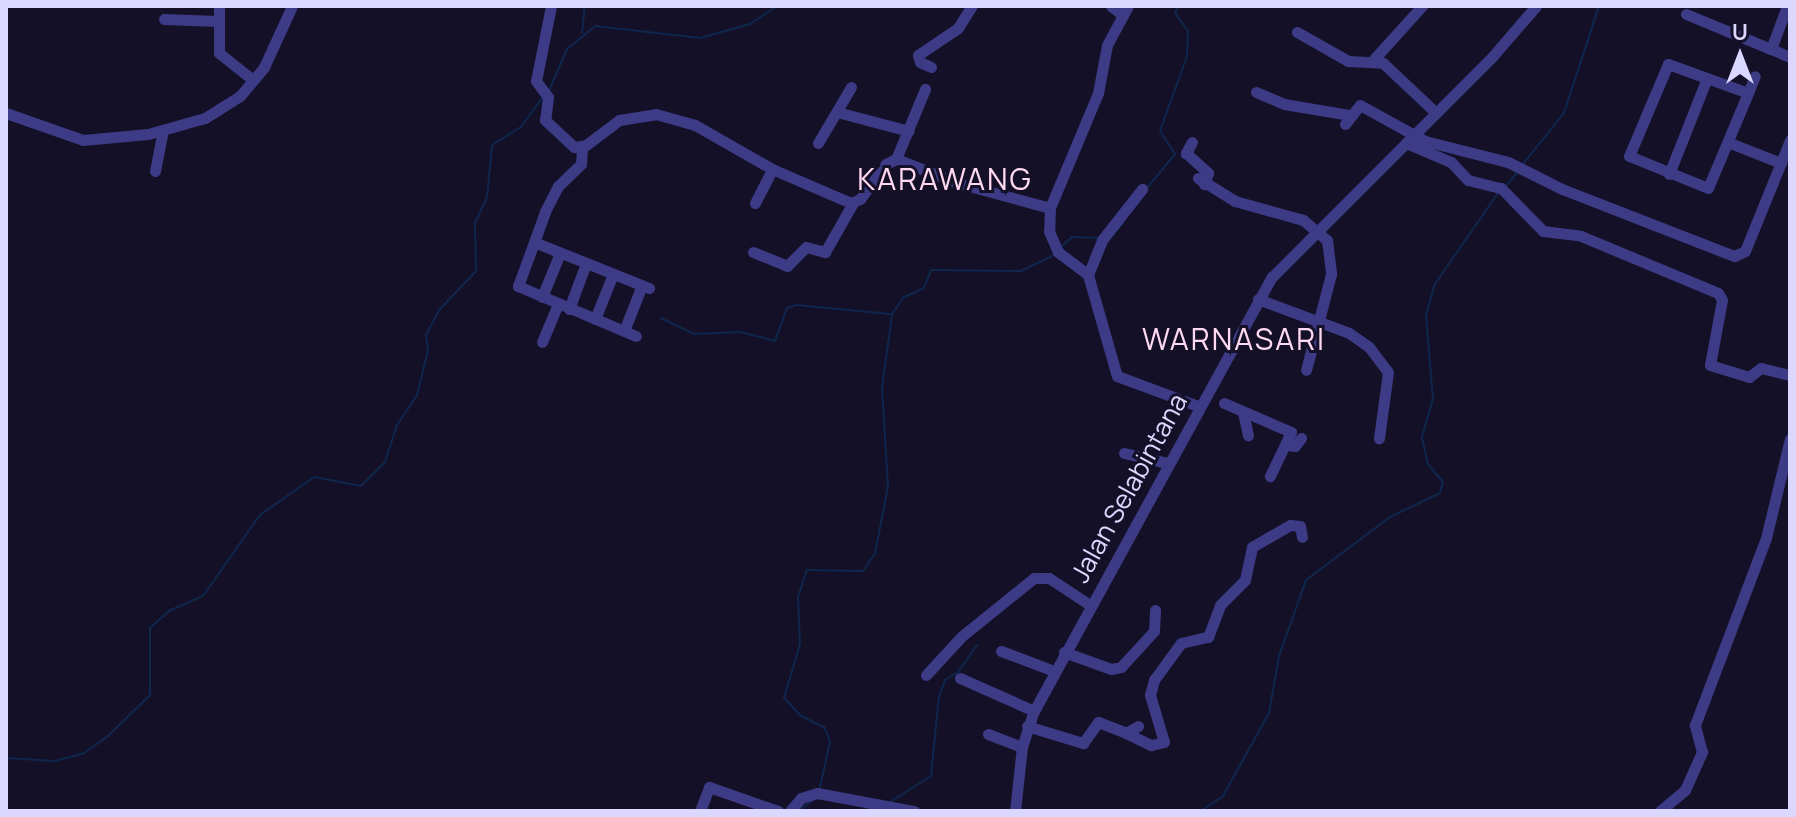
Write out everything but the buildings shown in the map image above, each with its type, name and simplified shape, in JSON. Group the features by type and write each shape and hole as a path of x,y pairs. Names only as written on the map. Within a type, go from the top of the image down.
{"street":[{"path":"219,6 219,53 253,80"},
{"path":"6,113 83,140 163,130 215,113 253,80 274,51 292,6"},
{"path":"551,6 536,75 548,97 543,117 568,144 582,147 619,120 656,114 695,125 772,169 853,203"},
{"path":"931,67 920,62 918,55 958,28 972,6"},
{"path":"1111,6 1126,10 1104,53 1098,93 1050,208 1052,244 1088,275 1117,376 1243,412 1291,432 1270,476"},
{"path":"1374,59 1422,6"},
{"name":"Jalan Selabintana","path":"1015,811 1022,747 1034,711 1258,299 1282,264 1436,113 1536,6"},
{"path":"1771,49 1787,6"},
{"path":"1686,14 1790,57"},
{"path":"164,19 217,21"},
{"path":"1297,32 1348,61 1374,59 1399,73 1436,113"},
{"path":"1748,93 1666,65 1630,150 1632,159 1708,188 1730,143 1755,76"},
{"path":"1669,174 1707,78"},
{"path":"818,143 851,87"},
{"path":"753,252 787,266 806,247 825,252 853,203 896,159 925,89"},
{"path":"1256,92 1284,104 1348,120 1360,105 1451,162 1468,180 1501,188 1548,234 1581,236 1718,293 1722,300 1710,365 1749,377 1761,368 1790,375"},
{"path":"837,112 909,131"},
{"path":"155,171 163,130"},
{"path":"1410,139 1508,162 1562,189 1734,256 1745,251 1790,140"},
{"path":"1192,142 1186,153 1208,173 1201,181 1235,201 1318,228 1329,244 1332,265 1306,370"},
{"path":"1730,143 1781,163"},
{"path":"582,147 582,162 552,195 518,286 636,336"},
{"path":"896,159 958,183 1050,208"},
{"path":"755,203 772,169"},
{"path":"1088,275 1102,240 1142,189"},
{"path":"534,242 646,286 624,331"},
{"path":"542,297 560,253"},
{"path":"542,342 586,263"},
{"path":"595,319 613,274"},
{"path":"1258,299 1356,336 1385,366 1387,396 1379,438"},
{"path":"1243,412 1248,435"},
{"path":"1287,445 1294,446 1301,438"},
{"path":"1660,811 1685,790 1702,752 1695,725 1766,538 1790,439"},
{"path":"1124,453 1167,463"},
{"path":"1027,726 1083,743 1098,722 1151,745 1164,742 1150,695 1154,680 1181,643 1208,637 1222,602 1245,580 1255,544 1294,525 1302,528 1302,537"},
{"path":"926,675 962,636 1034,578 1049,578 1090,605"},
{"path":"1064,652 1111,669 1121,667 1154,631 1155,610"},
{"path":"1001,651 1054,671"},
{"path":"960,678 1034,711"},
{"path":"1126,733 1138,726"},
{"path":"988,734 1022,747"},
{"path":"700,811 709,787 778,811"},
{"path":"790,811 801,798 817,793 914,811"}],"waterway":[{"path":"582,33 585,6"},
{"path":"549,91 567,49 595,26 700,38 750,24 778,6"},
{"path":"1147,188 1175,154 1160,131 1187,56 1188,31 1175,13 1179,6"},
{"path":"1523,164 1564,113 1599,6"},
{"path":"6,758 55,761 84,753 108,736 150,695 150,628 169,611 203,596 260,515 314,477 361,486 385,462 397,425 417,395 428,350 426,335 440,309 476,271 475,223 487,197 492,145 521,127 542,98"},
{"path":"1506,186 1517,173"},
{"path":"1201,811 1223,796 1269,713 1279,656 1306,580 1390,517 1440,493 1443,482 1428,464 1422,437 1433,399 1426,315 1435,284 1498,193"},
{"path":"1109,239 1123,223"},
{"path":"1061,247 1072,237 1099,238"},
{"path":"892,314 904,297 924,288 931,270 1021,271 1054,255"},
{"path":"661,318 694,334 740,332 775,341 787,308 796,305 891,314"},
{"path":"820,787 830,742 825,728 801,716 784,698 800,644 798,597 807,570 863,571 875,553 888,487 882,388 892,315"},
{"path":"890,802 931,776 939,696 945,680 958,672 977,645"},
{"path":"798,811 813,800"}],"district":[{"name":"KARAWANG","path":"945,179"},
{"name":"WARNASARI","path":"1234,339"}]}
